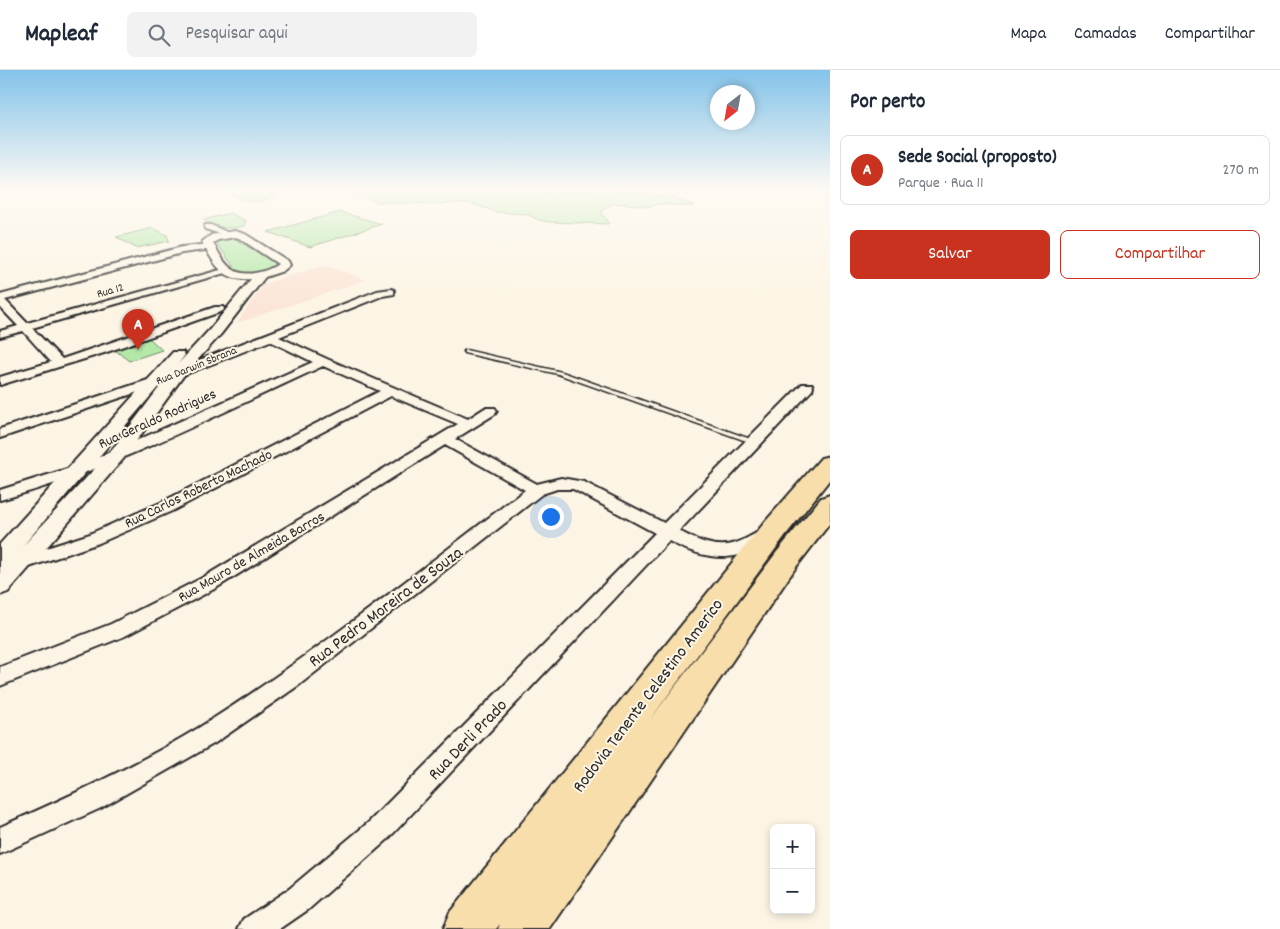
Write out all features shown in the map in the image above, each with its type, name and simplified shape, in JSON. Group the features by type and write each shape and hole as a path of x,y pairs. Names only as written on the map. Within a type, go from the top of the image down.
{"highway":[{"name":"Rodovia Tenente Celestino Americo","path":"468,929 775,529 830,463"},
{"name":"Rodovia Tenente Celestino Americo","path":"522,929 786,560 830,504"}],"street":[{"path":"198,230 212,242 227,271 244,275 261,275 276,271 282,267 284,263 242,236 227,234 214,229"},
{"path":"59,363 24,328 0,300 212,242 227,234"},
{"name":"Rua 12","path":"0,334 227,271"},
{"path":"0,558 219,309 242,282 244,275"},
{"path":"0,586 118,454 179,372 216,331 261,275"},
{"name":"Rua Darwin Sbrana","path":"0,434 152,383 380,292 390,292"},
{"path":"0,381 219,309"},
{"path":"186,321 203,320 205,324"},
{"path":"269,336 323,362 469,424"},
{"name":"Rua Geraldo Rodrigues","path":"0,495 75,471 118,454 323,362"},
{"path":"666,532 807,388"},
{"name":"Rua Carlos Roberto Machado","path":"0,570 93,539 166,507 390,391"},
{"name":"Rua Mauro de Almeida Barros","path":"0,677 118,630 209,583 490,410"},
{"path":"445,439 536,490"},
{"name":"Rua Pedro Moreira de Souza","path":"0,841 92,799 207,735 291,678 536,490 555,483 566,482 578,485 694,546 715,552 731,552 748,546 775,529"},
{"name":"Rua Derli Prado","path":"254,929 299,899 378,831 666,532"}],"lane":[{"path":"466,352 560,373 754,442"}],"shaded area":[{"path":"329,266 366,280 237,323 263,284 317,267"}],"green space":[{"path":"155,229 167,235 169,241 136,248 116,237"},
{"path":"278,229 366,229 310,247 268,232"},
{"path":"232,237 275,264 268,271 257,273 236,270 215,241 218,238"},
{"path":"149,338 162,350 129,361 115,350"}],"place":[{"name":"Sede Social (proposto)","path":"138,350"}]}
